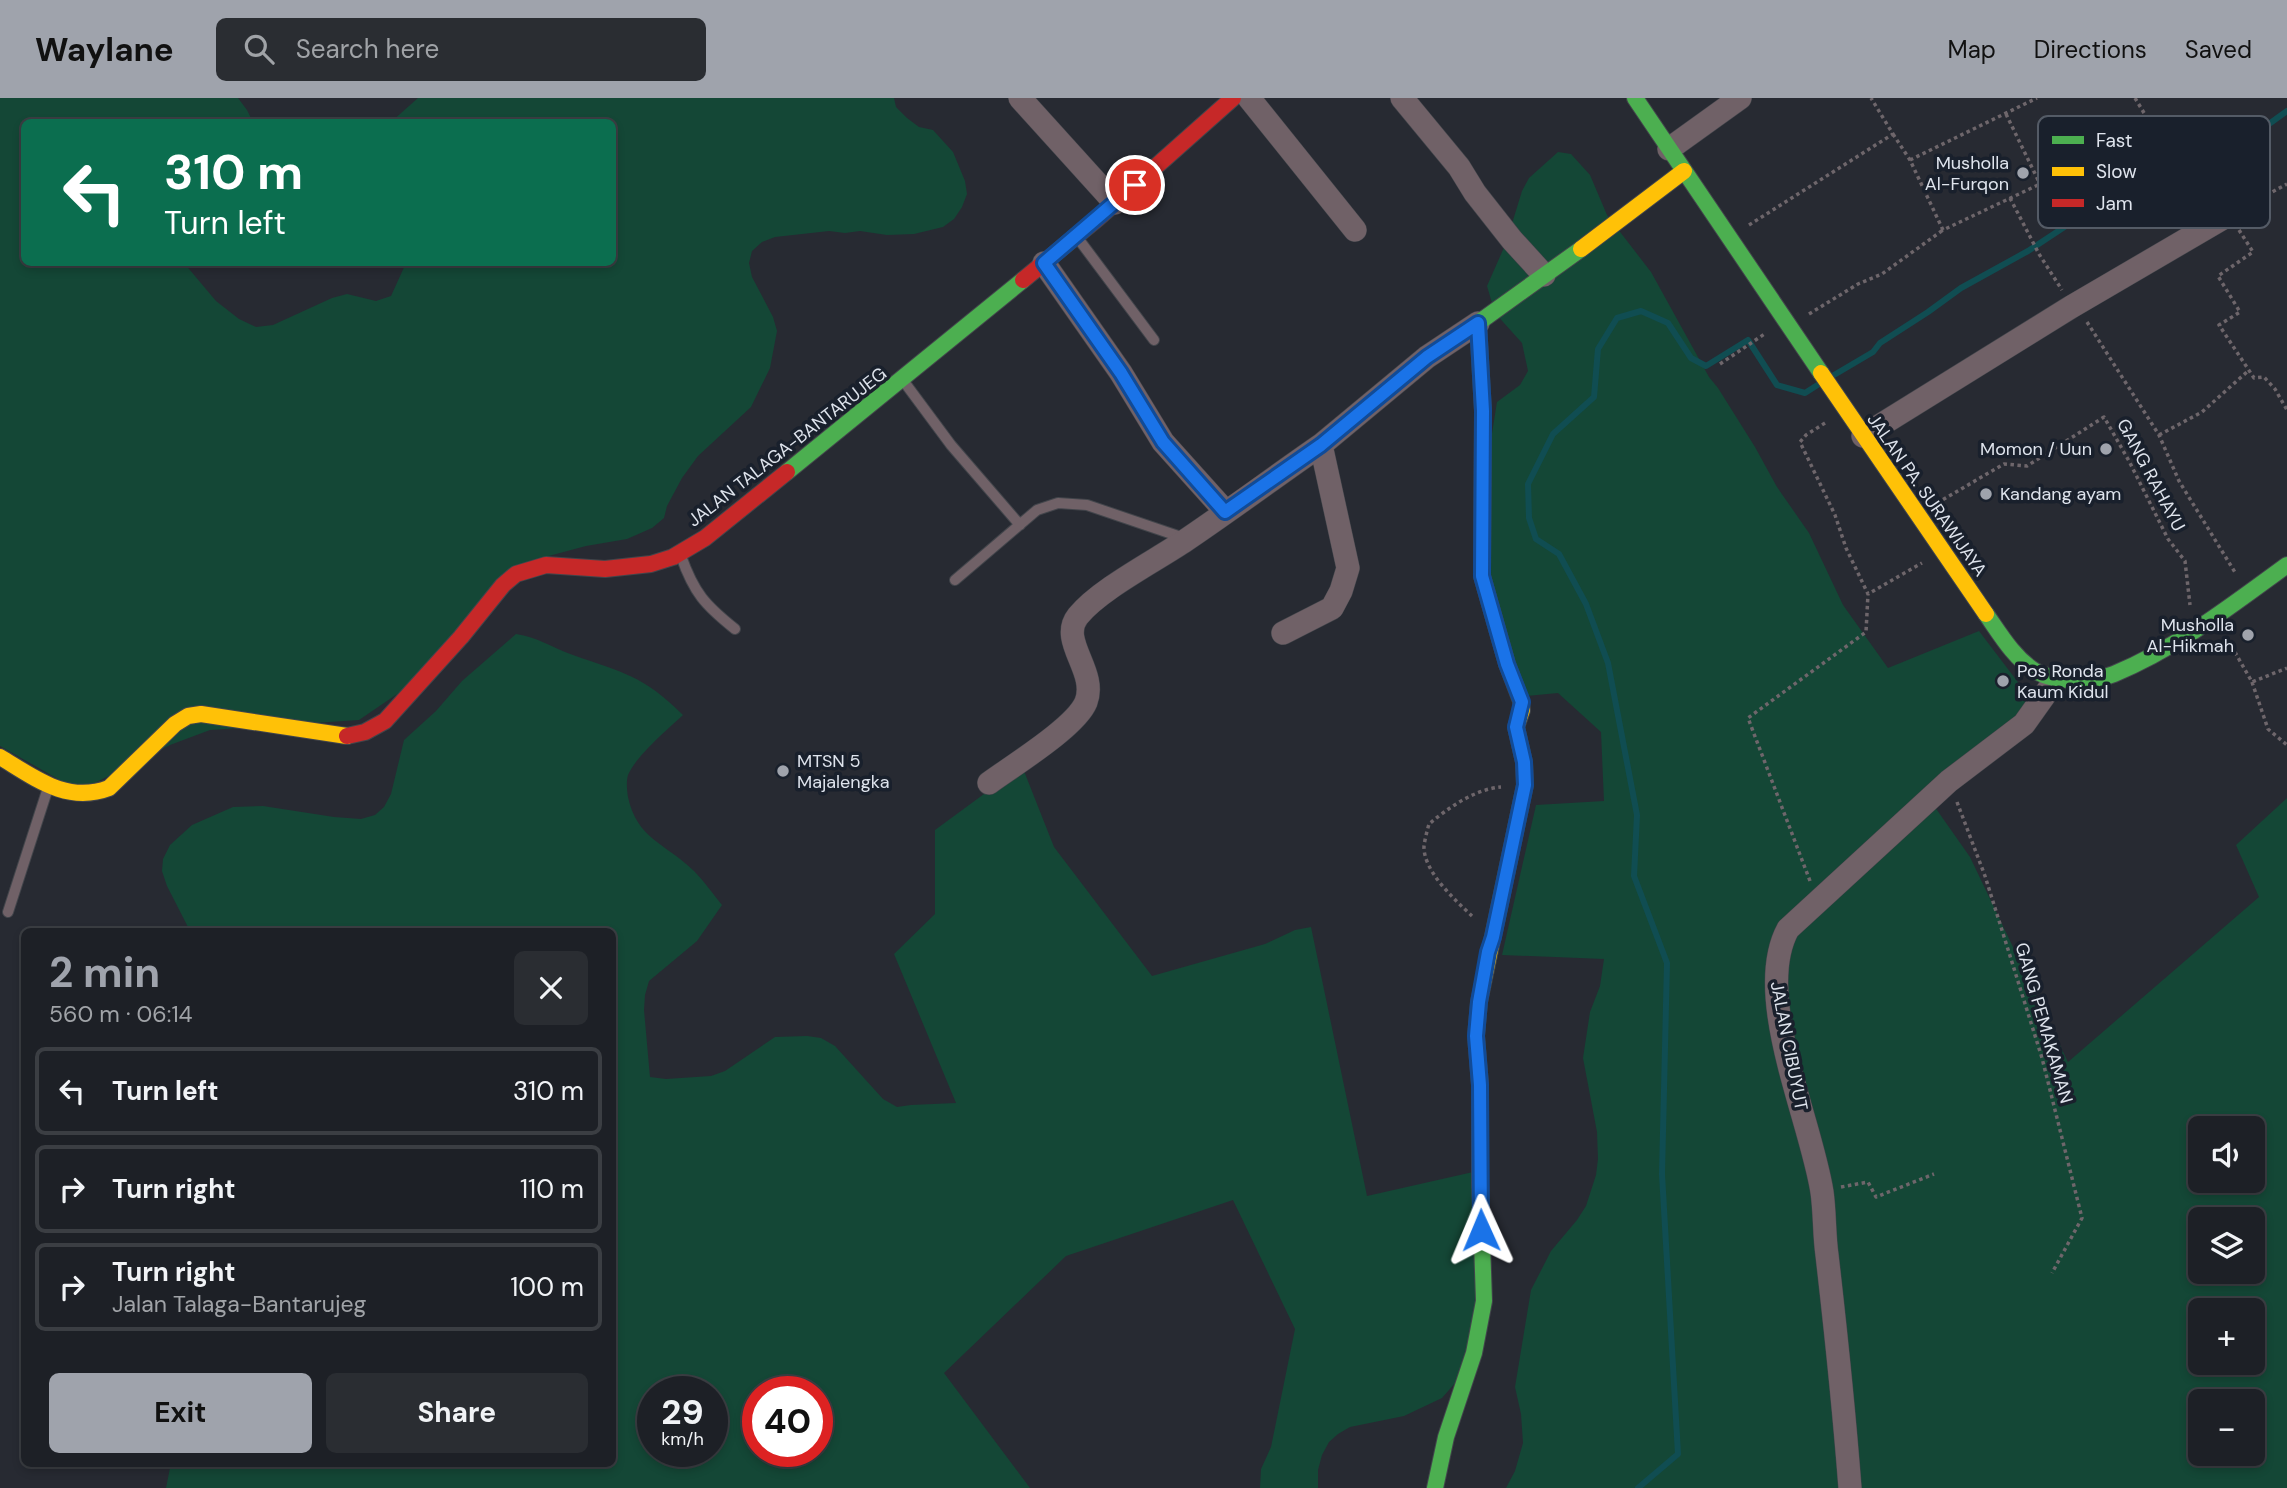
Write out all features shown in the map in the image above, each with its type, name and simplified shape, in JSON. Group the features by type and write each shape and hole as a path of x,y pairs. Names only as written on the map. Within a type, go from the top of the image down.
{"street":[{"path":"1020,98 1115,203"},
{"name":"JALAN TALAGA-BANTARUJEG","path":"0,757 58,790 86,796 97,794 119,779 175,724 188,716 201,714 346,736 365,732 385,721 503,585 516,574 546,565 605,569 652,564 680,553 705,538 1044,263 1233,98"},
{"path":"1248,98 1354,230"},
{"path":"1402,98 1459,167 1475,194 1511,240 1544,275"},
{"name":"JALAN PA. SURAWIJAYA","path":"1635,98 1916,514 2007,644 2036,671 2056,679 2084,680 2112,675 2198,629 2287,565"},
{"path":"1669,149 1740,98"},
{"path":"989,783 1062,729 1086,702 1089,678 1072,639 1075,619 1091,602 1321,445 1427,357 1598,237 1684,171"},
{"path":"1863,436 2074,306 2207,228"},
{"path":"1044,263 1121,373 1163,442 1225,512"},
{"path":"1435,1488 1446,1437 1474,1353 1484,1301 1480,1085 1476,1036 1488,952 1525,785 1524,762 1516,727 1522,702 1507,664 1482,576 1483,411 1478,323"},
{"path":"1283,633 1332,608 1348,568 1321,445"},
{"name":"JALAN CIBUYUT","path":"1850,1488 1822,1191 1782,1027 1775,977 1779,945 1788,929 1818,900 1949,781 2024,724 2056,679"}],"lane":[{"path":"1076,236 1154,340"},
{"path":"903,380 951,444 1020,525"},
{"path":"955,580 1037,510 1058,503 1087,505 1187,539"},
{"path":"680,553 690,580 706,605 735,629"},
{"path":"8,912 50,785"}],"path":[{"path":"1871,98 1910,160 1943,230"},
{"path":"1910,160 2037,98"},
{"path":"2135,98 2145,116"},
{"path":"2006,114 2038,180"},
{"path":"1730,237 1893,134"},
{"path":"2270,193 2287,184"},
{"path":"1720,364 1787,323 1858,284 1882,274 1943,230 2038,185"},
{"path":"2010,198 2039,254 2159,435 2179,481 2248,594"},
{"path":"2229,228 2253,252 2218,276 2240,312 2218,325 2253,378 2264,377 2275,389 2287,410"},
{"path":"2159,435 2202,412 2248,371"},
{"path":"1818,900 1748,718 1866,632 1868,594 1853,567 1835,515 1800,442 1845,409"},
{"name":"GANG RAHAYU","path":"1916,514 2004,464 2027,466 2104,417 2168,538 2185,561 2189,601 2198,629"},
{"path":"1868,594 1942,551"},
{"path":"2214,617 2252,682 2268,729 2287,745"},
{"path":"2252,682 2287,668"},
{"name":"GANG PEMAKAMAN","path":"1949,781 1984,876 2042,1058 2082,1218 2052,1273"},
{"path":"1493,937 1452,896 1430,867 1424,849 1429,824 1448,808 1492,788 1525,785"},
{"path":"1822,1191 1868,1182 1876,1197 1934,1174"}],"green space":[{"path":"0,98 238,98 252,119 21,119 21,266 187,266 216,301 239,319 256,327 273,325 332,298 347,294 376,301 391,296 405,266 616,266 616,119 394,119 418,98 894,98 896,107 907,118 919,127 933,130 953,152 965,181 967,194 954,219 943,227 914,234 829,231 775,237 762,242 752,251 749,263 752,277 773,317 777,331 770,368 751,407 698,456 682,478 667,506 664,518 652,528 627,539 586,546 530,561 453,656 359,720 210,730 170,745 79,791 0,746"},
{"path":"1558,152 1571,154 1590,175 1607,215 1651,272 1709,377 1755,447 1777,487 1809,533 1843,605 1888,668 1979,631 2036,706 1925,793 1970,857 2068,1062 2259,897 2236,845 2287,798 2287,1488 1506,1488 1515,1471 1523,1443 1521,1414 1515,1387 1531,1290 1551,1251 1586,1206 1596,1175 1597,1132 1583,1058 1590,1012 1600,986 1604,959 1502,955 1536,805 1604,801 1601,732 1558,693 1517,697 1475,540 1497,402 1520,385 1528,371 1522,343 1495,313 1487,286 1506,243 1522,191 1529,178"},
{"path":"516,634 632,677 656,691 683,715 653,743 632,768 627,778 628,797 632,811 645,831 694,871 722,905 697,941 649,981 644,1010 650,1077 666,1079 711,1076 725,1071 775,1037 807,1036 821,1038 835,1046 883,1099 897,1107 956,1103 894,954 935,914 935,830 1022,766 1054,847 1152,976 1265,944 1295,930 1311,927 1367,1196 1482,1170 1476,1359 1442,1398 1404,1416 1350,1427 1338,1434 1329,1442 1322,1455 1318,1470 1318,1488 1260,1488 1261,1469 1271,1447 1295,1329 1233,1200 1066,1256 944,1373 1030,1488 166,1488 170,1467 616,1467 616,928 188,928 162,871 163,859 170,845 192,825 233,807 263,806 361,819 375,815 384,807 391,794 404,740 436,711 462,681"}],"waterway":[{"path":"2270,123 2287,111"},
{"path":"1834,375 1873,352 1880,343 1961,288 2028,251 2063,228"},
{"path":"1638,1488 1678,1454 1662,1174 1667,963 1634,876 1637,815 1608,663 1586,604 1559,554 1536,539 1529,518 1528,484 1553,434 1594,397 1598,349 1617,318 1641,311 1668,323 1691,358 1706,366 1748,340 1777,385 1805,393 1819,384"}],"traffic: fast":[{"path":"1635,98 1821,373"},
{"path":"1521,701 1507,664 1482,576 1483,411 1478,323 1581,249"},
{"path":"787,472 1023,280"},
{"path":"1986,614 2014,653 2035,671 2064,680 2095,679 2114,674 2182,639 2287,565"},
{"path":"1435,1488 1446,1437 1474,1353 1484,1301 1480,1183"}],"traffic: slow":[{"path":"1581,249 1684,171"},
{"path":"1821,373 1986,614"},
{"path":"1480,1183 1480,1085 1476,1036 1479,1002 1525,785 1524,762 1516,727 1522,710 1521,701"},
{"path":"0,757 52,786 79,793 109,788 175,724 188,716 201,714 347,736"}],"traffic: jam":[{"path":"1023,280 1098,218 1233,98"},
{"path":"347,736 365,732 385,721 461,637 503,585 516,574 546,565 605,569 651,564 673,557 705,538 787,472"}],"place":[{"name":"Musholla Al-Furqon","path":"2023,173"},
{"name":"Momon / Uun","path":"2106,449"},
{"name":"Kandang ayam","path":"1986,494"},
{"name":"Musholla Al-Hikmah","path":"2248,635"},
{"name":"Pos Ronda Kaum Kidul","path":"2003,681"},
{"name":"MTSN 5 Majalengka","path":"783,771"}],"route":[{"path":"1135,185 1044,263 1121,373 1163,442 1225,512 1321,445 1427,357 1478,323 1483,411 1482,576 1507,664 1522,702 1516,727 1524,762 1525,785 1479,1002 1476,1036 1480,1085 1481,1230"}]}
